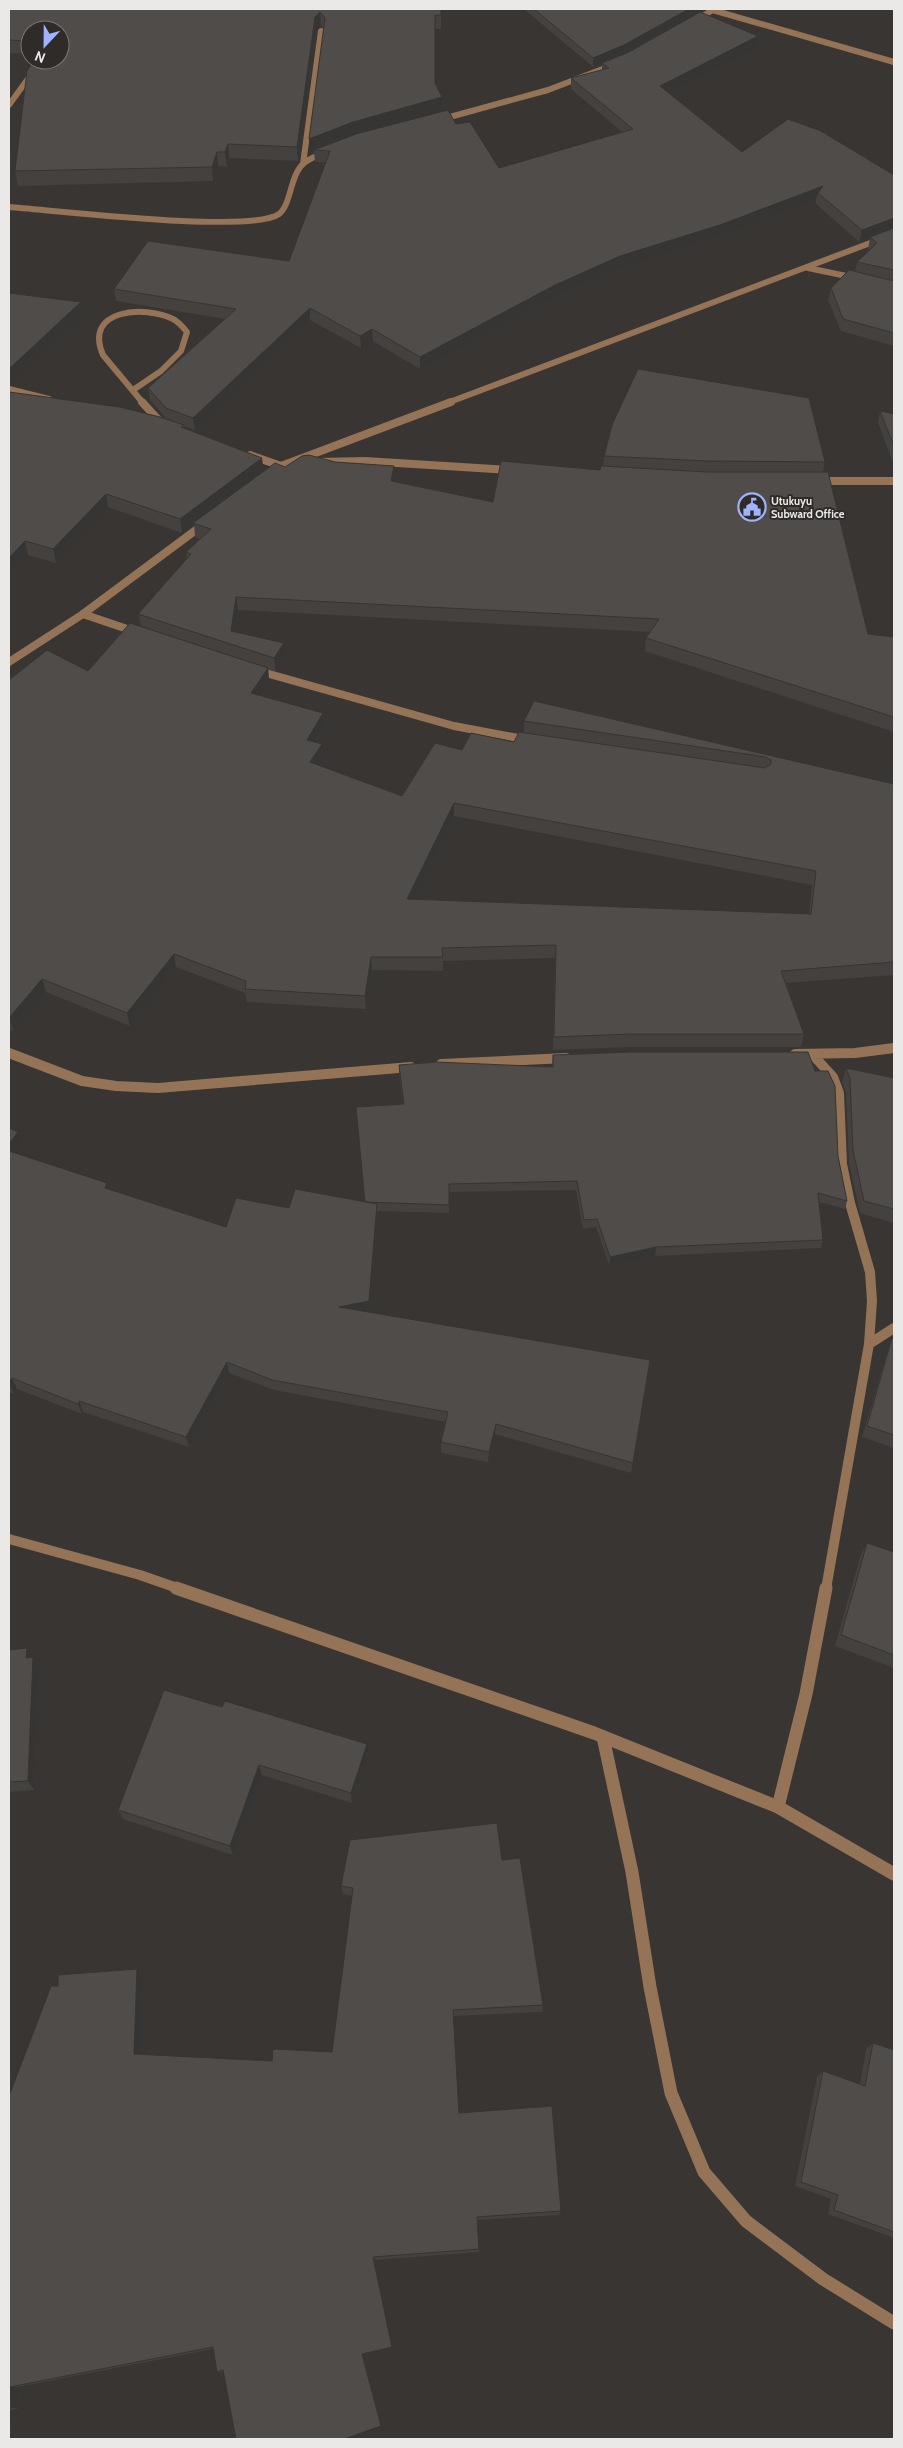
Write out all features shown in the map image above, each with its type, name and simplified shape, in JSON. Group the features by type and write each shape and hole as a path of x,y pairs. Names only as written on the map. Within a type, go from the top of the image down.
{"street":[{"path":"685,26 711,9 894,62"},
{"path":"9,207 196,221 256,222 278,215 285,208 290,187 303,164 321,31"},
{"path":"428,122 548,90 619,62"},
{"path":"9,106 30,76"},
{"path":"303,164 316,155 332,149"},
{"path":"265,478 281,466 894,234"},
{"path":"808,268 865,280"},
{"path":"133,390 162,371 181,351 187,332 174,319 145,311 122,312 107,320 99,335 100,350 117,375 164,425"},
{"path":"9,389 56,401"},
{"path":"146,422 172,428"},
{"path":"244,453 281,466 336,461 365,461 516,470"},
{"path":"809,481 894,481"},
{"path":"9,662 83,614 210,519"},
{"path":"83,614 148,636"},
{"path":"242,666 454,726 538,742"},
{"path":"782,1054 855,1053 894,1048"},
{"path":"9,1053 82,1081 116,1086 158,1088 424,1066 574,1057"},
{"path":"778,1807 806,1694 869,1344 872,1301 870,1272 850,1203 842,1164 840,1093 833,1077 812,1054"},
{"path":"869,1344 894,1328"},
{"path":"9,1539 140,1575 335,1641 603,1737 778,1807 894,1874"},
{"path":"603,1737 632,1872 650,1987 671,2093 704,2172 746,2221 824,2279 894,2323"}],"building":[{"path":"9,9 441,9 441,15 435,15 435,83 442,97 353,122 309,139 325,18 320,12 315,17 297,147 228,144 225,152 217,152 212,167 15,171 27,71 70,70 70,20 20,20 20,41 9,40"},
{"path":"534,9 687,10 624,45 593,58"},
{"path":"700,12 758,36 660,86 742,152 788,119 821,131 894,175 894,218 862,230 818,193 823,186 720,225 620,256 555,285 420,357 372,329 360,336 310,308 193,418 166,408 148,388 236,309 114,289 148,241 289,261 330,151 314,150 356,134 448,110 456,124 470,122 499,168 633,129 571,78 609,68 602,63 629,52"},
{"path":"894,228 894,270 857,262 877,243 870,237"},
{"path":"849,270 894,281 894,333 843,319 831,288"},
{"path":"9,293 81,302 9,369"},
{"path":"638,369 809,398 825,462 707,461 604,456 612,425"},
{"path":"9,392 119,407 160,417 184,425 181,427 262,458 180,519 106,494 53,549 25,541 9,558"},
{"path":"880,411 894,414 894,446"},
{"path":"309,455 335,462 394,466 391,481 493,502 501,461 600,470 601,466 707,472 828,472 868,634 894,637 894,717 646,638 659,619 236,597 231,631 284,643 274,658 138,614 191,554 186,552 211,529 193,523 275,463 285,467 302,456"},
{"path":"130,623 268,668 251,693 323,713 307,740 322,744 310,762 402,796 435,743 462,750 471,733 514,742 519,732 765,768 771,764 771,760 766,757 524,721 534,701 894,784 894,962 781,971 804,1034 631,1034 554,1037 556,945 442,948 443,957 371,957 365,996 245,989 246,981 174,954 127,1013 42,979 9,1018 9,680 47,650 88,671","holes":["454,803 816,871 811,914 407,899"]},
{"path":"631,1052 808,1052 815,1071 828,1071 835,1086 838,1156 847,1201 818,1193 823,1240 656,1247 610,1257 597,1219 584,1220 577,1181 449,1184 449,1205 365,1202 356,1107 404,1104 399,1065 436,1062 553,1067 553,1055"},
{"path":"846,1068 894,1078 894,1209 864,1201 853,1150 850,1079"},
{"path":"9,1128 18,1132 9,1144"},
{"path":"9,1151 107,1183 105,1188 226,1227 236,1198 289,1208 295,1189 377,1204 369,1301 339,1307 650,1360 633,1463 496,1424 489,1452 441,1442 448,1412 272,1380 227,1362 186,1437 79,1401 78,1404 12,1378 9,1383"},
{"path":"892,1338 894,1339 894,1435 867,1426"},
{"path":"867,1543 894,1552 894,1655 841,1635"},
{"path":"27,1648 26,1658 33,1657 28,1781 9,1782 9,1650"},
{"path":"164,1690 222,1707 225,1701 367,1744 351,1793 259,1765 230,1846 118,1810"},
{"path":"497,1823 502,1860 520,1858 543,2005 453,2010 459,2113 552,2106 561,2211 477,2217 479,2249 373,2257 392,2347 362,2354 381,2426 344,2439 236,2439 223,2370 217,2372 213,2347 10,2387 11,2408 9,2409 9,2096 51,1986 58,1986 58,1975 137,1969 134,2054 272,2061 273,2049 332,2052 353,1888 341,1886 350,1840"},
{"path":"873,2043 894,2050 894,2232 834,2210 838,2195 801,2182 823,2071 865,2086"}],"place":[{"name":"Utukuyu Subward Office","path":"752,507"}]}
